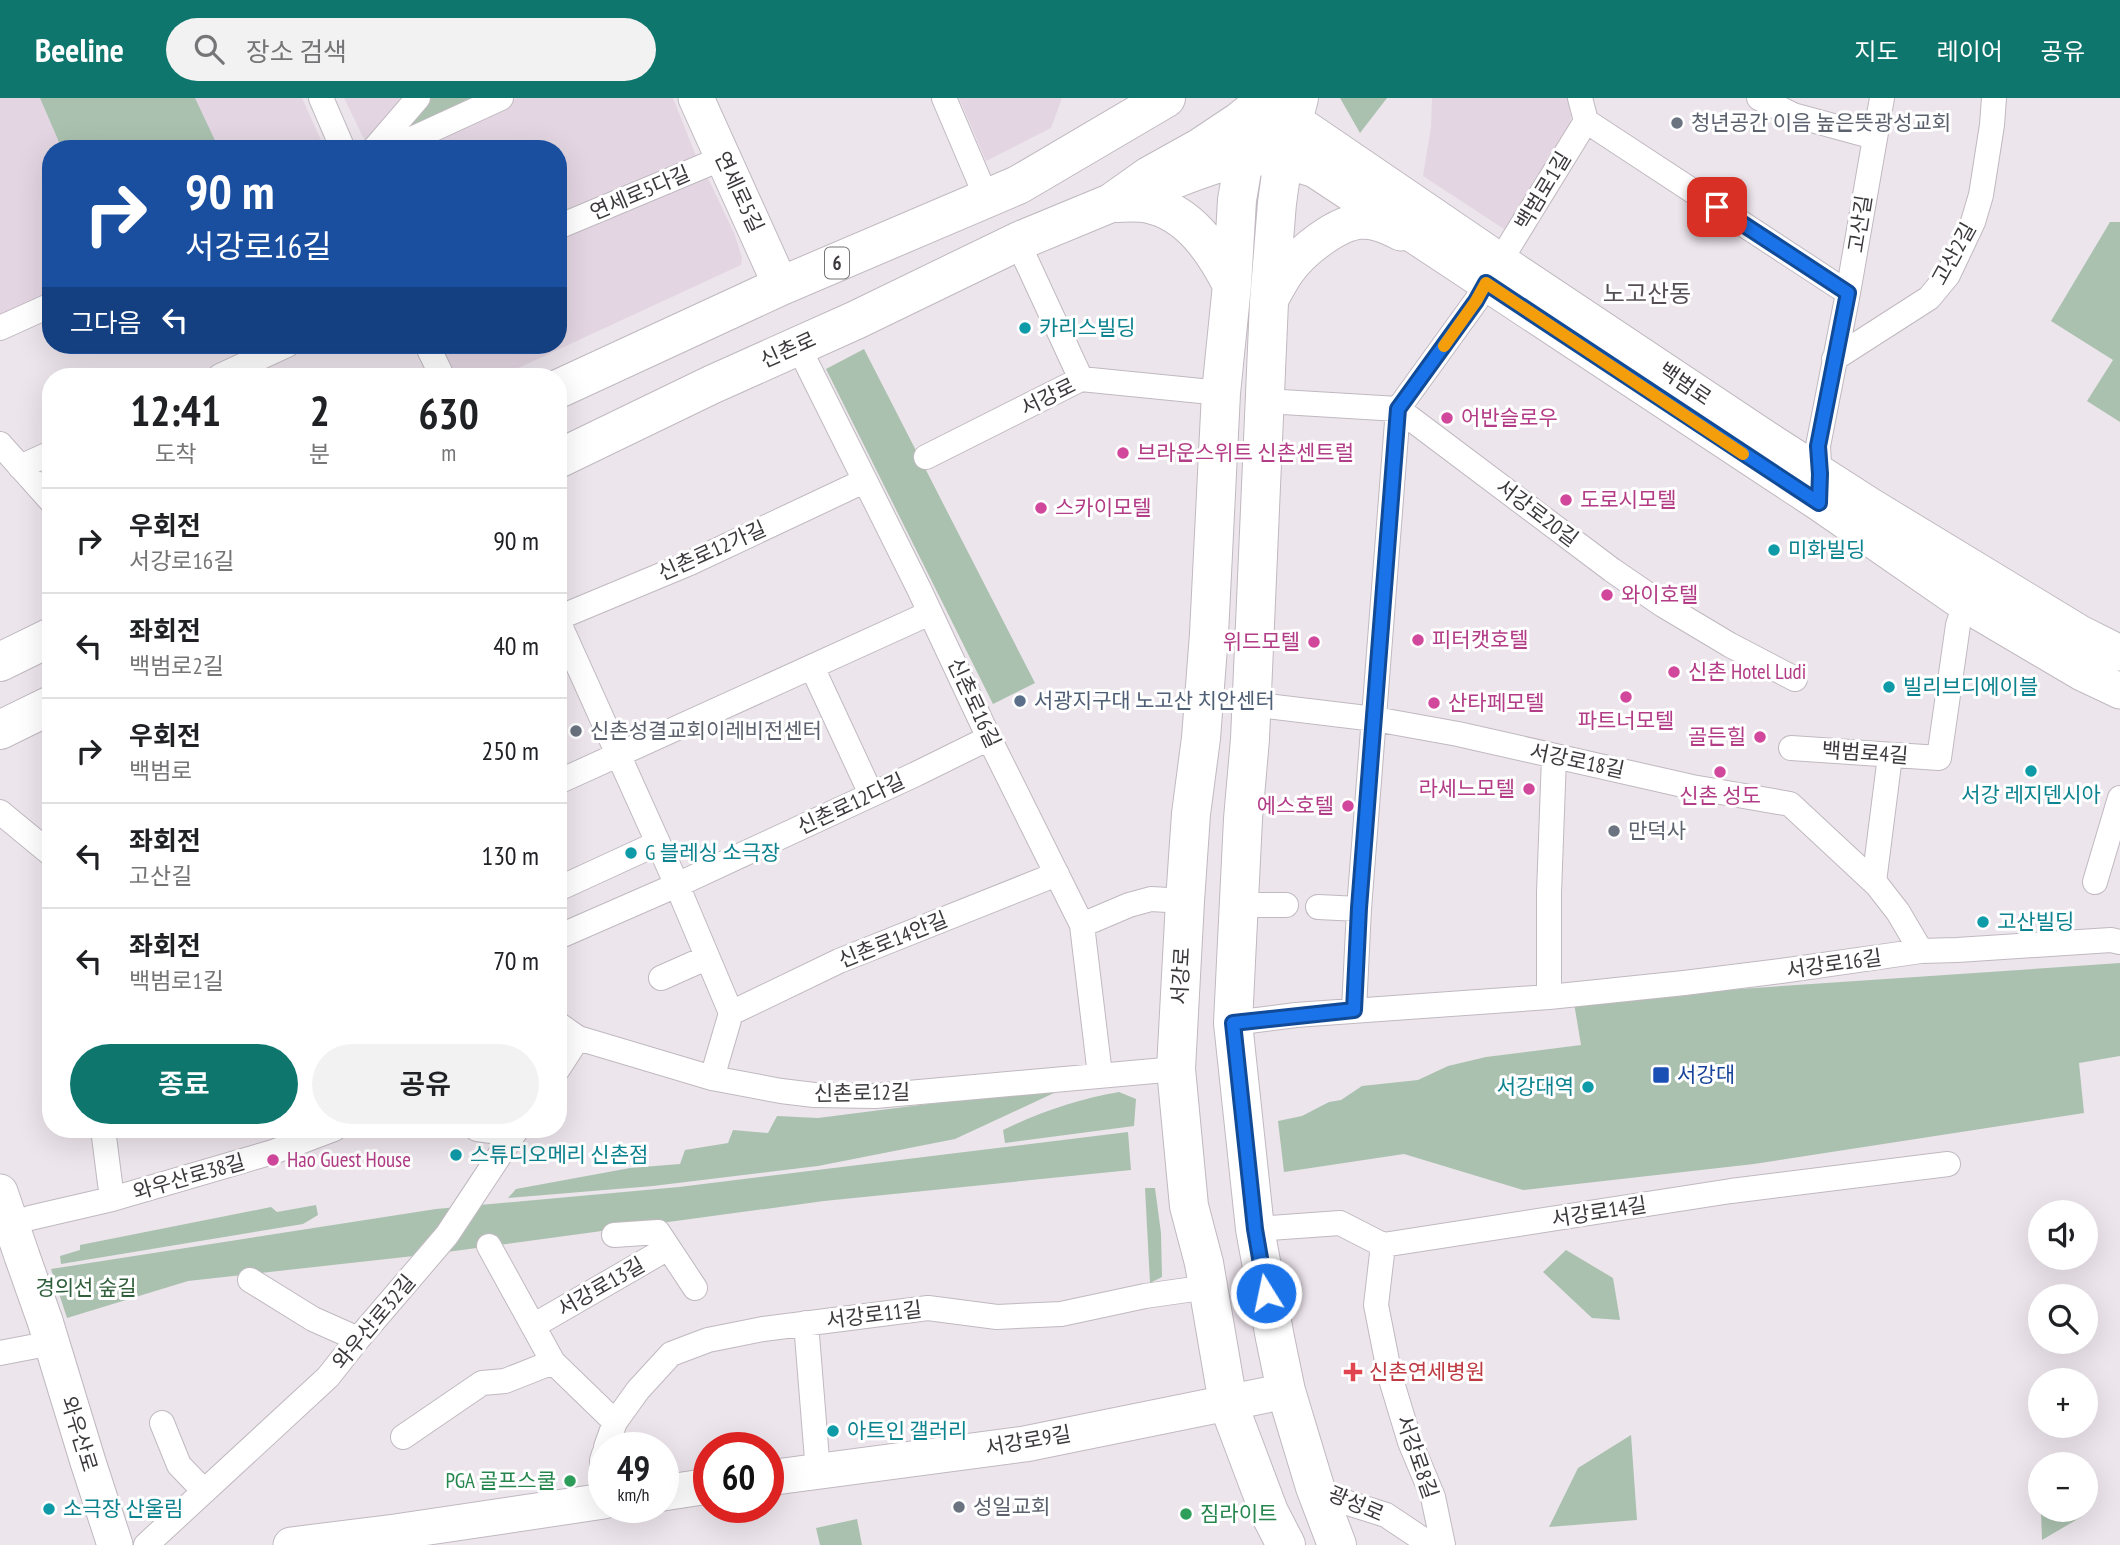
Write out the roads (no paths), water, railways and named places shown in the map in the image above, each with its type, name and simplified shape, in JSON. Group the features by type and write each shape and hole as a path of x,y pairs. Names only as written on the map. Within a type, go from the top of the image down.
{"main road":[{"name":"연세로5길","path":"696,98 781,286"},
{"name":"서강로","path":"1274,102 1244,159 1237,200 1221,393 1209,634 1201,738 1191,814 1176,1069 1189,1206 1204,1263 1228,1403 1269,1512 1286,1545"},
{"path":"1274,102 1283,160 1269,302 1233,1023 1255,1229 1286,1391 1315,1487 1337,1545"},
{"name":"신촌로","path":"567,455 1019,241 1111,203 1149,176 1251,113 1274,102"},
{"name":"백범로","path":"1274,102 1493,272 1820,489 2120,653"},
{"name":"6","path":"567,385 781,286 1018,185 1149,105"},
{"name":"백범로","path":"1111,203 1244,159 1283,160 1315,170 1440,251 1493,272"},
{"path":"1111,203 1148,203 1180,217 1213,250 1232,285"},
{"path":"1269,302 1298,258 1316,243 1349,225 1363,221 1382,224 1440,251"},
{"name":"백범로","path":"1820,489 1965,604 2082,673 2120,691"},
{"path":"1209,634 1216,655 1230,664 1236,663 1245,654 1253,634"},
{"path":"0,662 42,641"},
{"path":"0,730 42,709"},
{"path":"1191,814 1205,790 1218,784 1234,793 1243,819"},
{"name":"와우산로","path":"0,1192 48,1332 115,1545"},
{"name":"서강로9길","path":"784,1476 1025,1444 1286,1391"},
{"path":"291,1545 588,1503"}],"street":[{"path":"321,98 339,140"},
{"path":"382,140 418,98"},
{"path":"410,140 501,98"},
{"path":"944,98 987,199"},
{"path":"1759,98 1793,114 1874,137"},
{"name":"고산길","path":"1820,489 1818,446 1882,98"},
{"name":"고산2길","path":"1834,359 1929,298 1948,275 1973,222 1981,195 1994,98"},
{"name":"백범로1길","path":"1398,409 1476,301 1583,109 1848,293"},
{"name":"연세로5다길","path":"567,223 722,156"},
{"path":"1019,241 1024,258 1081,379"},
{"path":"0,328 42,309"},
{"name":"신촌로16길","path":"798,346 1082,925 1100,1075"},
{"path":"237,368 268,354"},
{"name":"서강로","path":"926,457 1081,379 1221,393"},
{"path":"1265,401 1398,409 1359,908 1354,1010"},
{"name":"서강로20길","path":"1398,409 1662,605 1795,679"},
{"path":"0,444 42,492"},
{"path":"20,467 42,457"},
{"name":"신촌로12가길","path":"567,615 690,562 864,481"},
{"name":"백범로4길","path":"1791,748 1939,758 1958,625 1965,604"},
{"path":"567,778 930,613"},
{"path":"567,640 731,1013 712,1078"},
{"path":"812,667 871,794"},
{"name":"서강로18길","path":"1251,704 1375,719 1458,734 1692,787 1790,804 1874,882 1898,912 1921,951"},
{"name":"신촌로12다길","path":"567,933 677,885 989,738"},
{"path":"1874,882 1890,756"},
{"path":"1549,997 1549,894 1554,757"},
{"path":"2095,882 2120,798"},
{"path":"0,812 42,847"},
{"path":"567,885 658,843"},
{"name":"신촌로14안길","path":"731,1013 839,961 1057,874"},
{"path":"1082,925 1129,905 1151,899 1185,901"},
{"path":"1256,905 1286,905"},
{"path":"1318,906 1359,908"},
{"name":"서강로16길","path":"1233,1023 1354,1010 1549,997 1782,971 1921,951 2111,940 2120,942"},
{"path":"661,978 706,958"},
{"name":"신촌로12길","path":"568,1031 712,1078 814,1095 875,1096 1176,1069"},
{"path":"104,1138 112,1199"},
{"name":"와우산로38길","path":"36,1217 112,1199 273,1152 310,1138"},
{"name":"와우산로32길","path":"146,1545 328,1377 447,1236 511,1138"},
{"name":"서강로14길","path":"1383,1245 1731,1191 1948,1164"},
{"path":"1255,1229 1340,1223 1383,1245"},
{"name":"서강로13길","path":"614,1236 658,1232 695,1288"},
{"name":"서강로8길","path":"1383,1245 1376,1305 1391,1376 1410,1442 1433,1497 1443,1545"},
{"path":"489,1246 553,1362 615,1422"},
{"name":"서강로13길","path":"533,1326 668,1248"},
{"path":"250,1280 313,1319 358,1339"},
{"name":"서강로11길","path":"611,1432 615,1422 638,1390 671,1354 708,1340 763,1329 928,1308 997,1317 1061,1314 1145,1296 1208,1287"},
{"path":"806,1323 818,1472"},
{"path":"0,1353 48,1332"},
{"path":"403,1437 482,1383 505,1381 553,1362"},
{"path":"162,1423 179,1465 204,1492"},
{"name":"광성로","path":"1315,1487 1348,1503 1385,1516 1432,1545"}],"place":[{"name":"청년공간 이음 높은뜻광성교회","path":"1677,123"},
{"name":"카리스빌딩","path":"1025,328"},
{"name":"어반슬로우","path":"1447,418"},
{"name":"브라운스위트 신촌센트럴","path":"1123,453"},
{"name":"도로시모텔","path":"1566,500"},
{"name":"스카이모텔","path":"1041,508"},
{"name":"미화빌딩","path":"1774,550"},
{"name":"와이호텔","path":"1607,595"},
{"name":"피터캣호텔","path":"1418,640"},
{"name":"위드모텔","path":"1314,642"},
{"name":"신촌 Hotel Ludi","path":"1674,672"},
{"name":"빌리브디에이블","path":"1889,687"},
{"name":"파트너모텔","path":"1626,697"},
{"name":"서광지구대 노고산 치안센터","path":"1020,701"},
{"name":"산타페모텔","path":"1434,703"},
{"name":"신촌성결교회이레비전센터","path":"576,731"},
{"name":"골든힐","path":"1760,737"},
{"name":"서강 레지덴시아","path":"2031,771"},
{"name":"신촌 성도","path":"1720,772"},
{"name":"라세느모텔","path":"1529,789"},
{"name":"에스호텔","path":"1348,806"},
{"name":"만덕사","path":"1614,831"},
{"name":"G 블레싱 소극장","path":"631,853"},
{"name":"고산빌딩","path":"1983,922"},
{"name":"서강대","path":"1661,1075"},
{"name":"서강대역","path":"1588,1087"},
{"name":"스튜디오메리 신촌점","path":"456,1155"},
{"name":"Hao Guest House","path":"273,1160"},
{"name":"신촌연세병원","path":"1353,1372"},
{"name":"아트인 갤러리","path":"833,1431"},
{"name":"PGA 골프스쿨","path":"570,1481"},
{"name":"성일교회","path":"959,1507"},
{"name":"소극장 산울림","path":"49,1509"},
{"name":"짐라이트","path":"1186,1514"}],"district":[{"name":"노고산동","path":"1647,294"}],"park label":[{"name":"경의선 숲길","path":"86,1288"}]}
